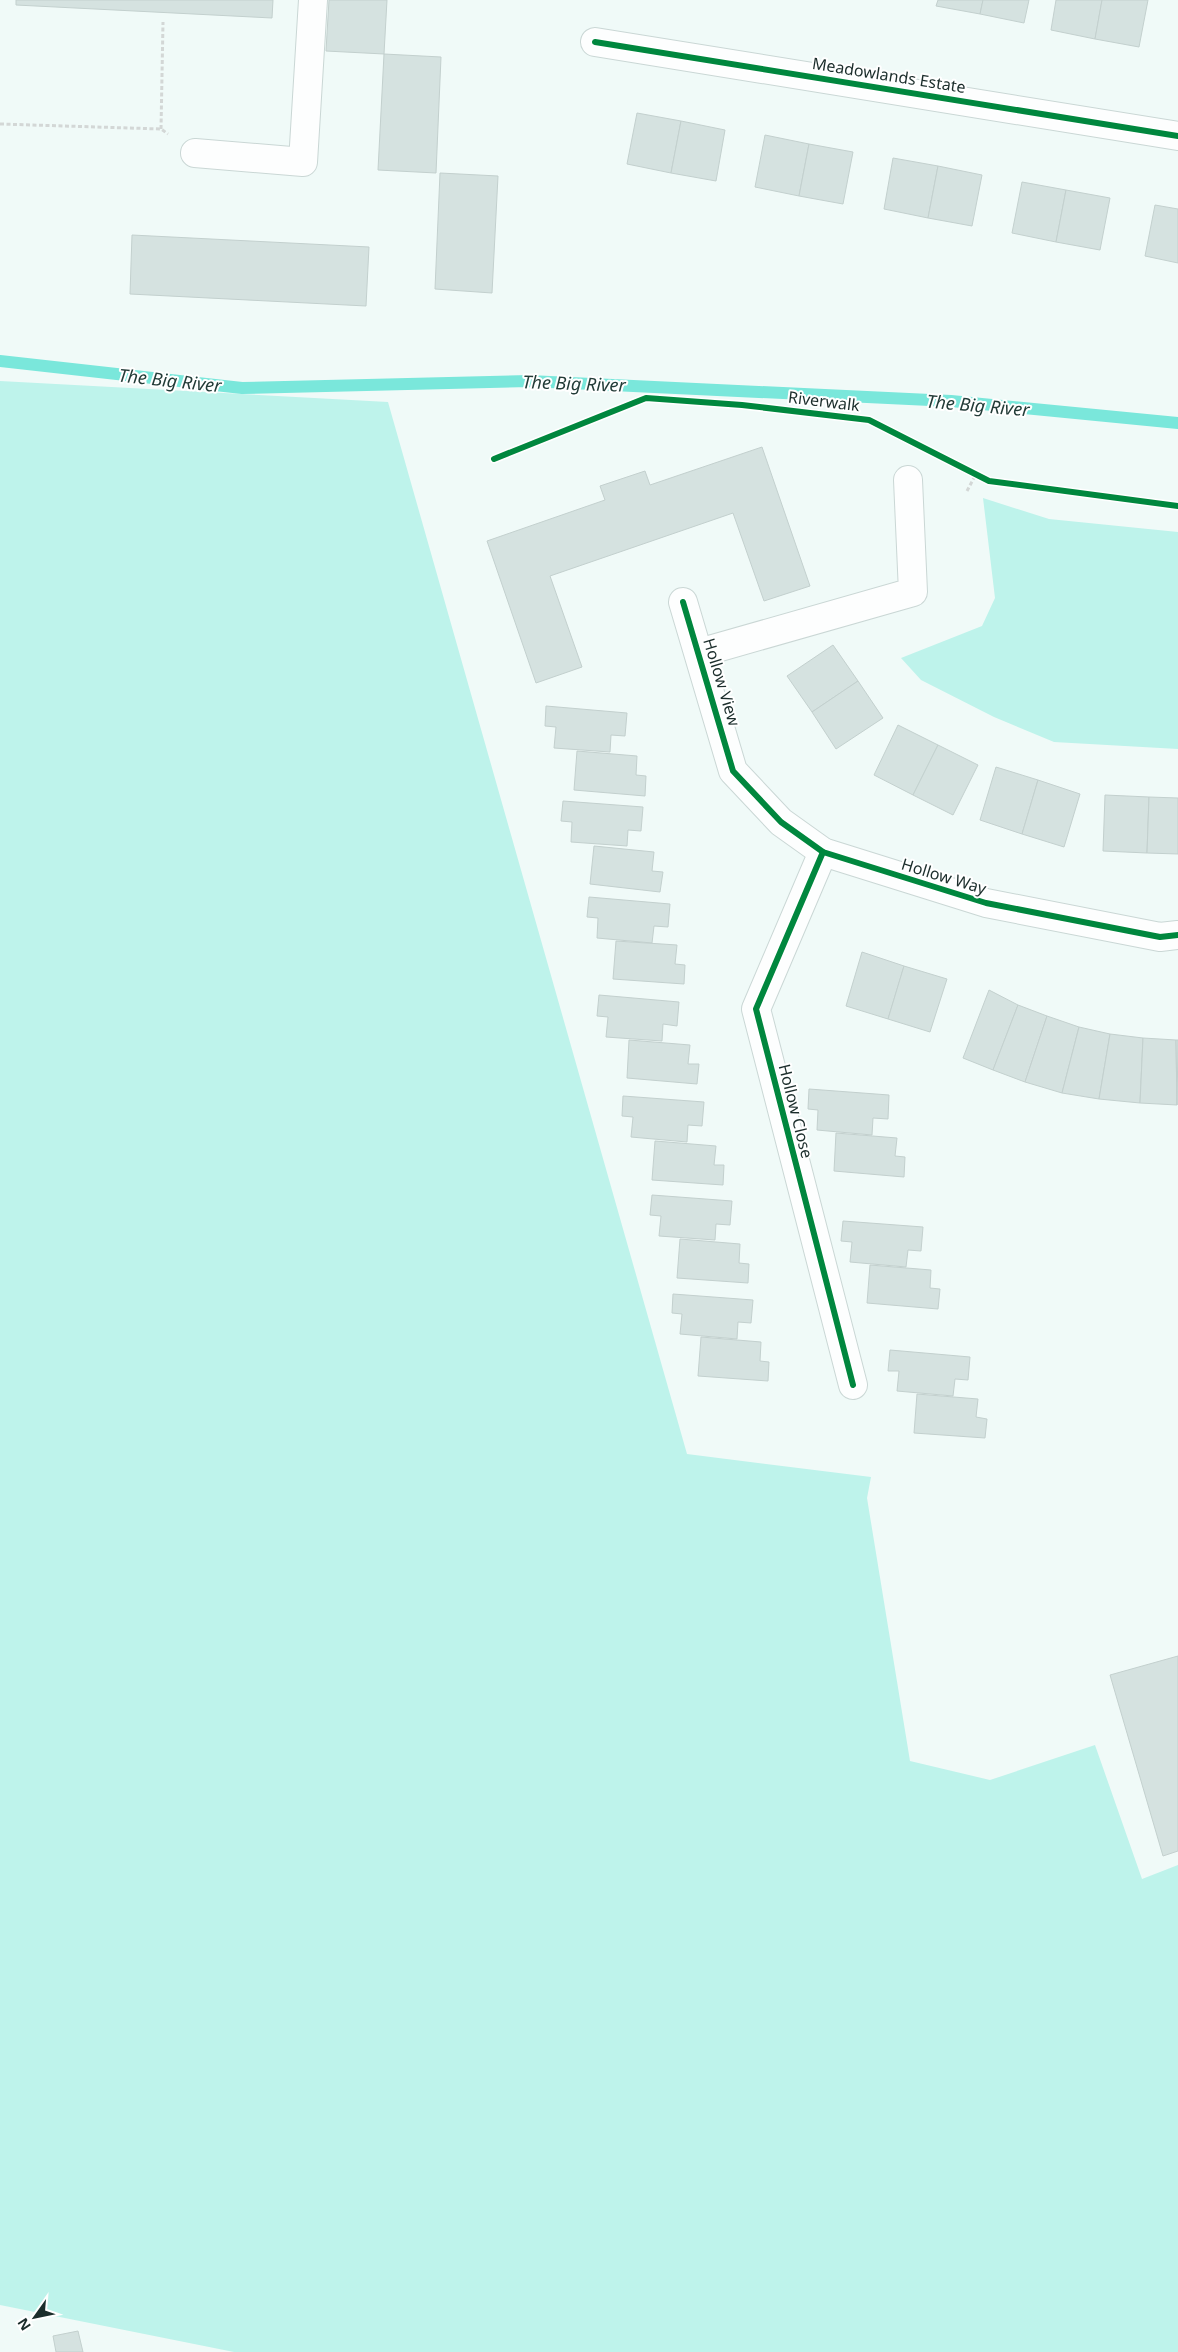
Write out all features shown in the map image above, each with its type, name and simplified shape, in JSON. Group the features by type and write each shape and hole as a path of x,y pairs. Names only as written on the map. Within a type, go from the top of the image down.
{"street":[{"path":"195,153 303,162 313,0"},
{"name":"Meadowlands Estate","path":"595,42 1178,136"},
{"path":"699,653 913,592 908,480"},
{"name":"Hollow View","path":"683,602 733,771"},
{"name":"Hollow Way","path":"733,771 781,822 823,852 986,904 1160,937 1178,935"},
{"name":"Hollow Close","path":"823,852 756,1008 852,1385"}],"path":[{"path":"161,128 163,22"},
{"path":"0,124 161,128 195,153"},
{"path":"967,491 976,474"}],"shaded area":[{"path":"0,381 388,402 687,1454 871,1477 867,1498 910,1761 990,1780 1095,1745 1142,1879 1178,1865 1178,2352 234,2352 0,2305"},
{"path":"983,498 1049,519 1178,532 1178,749 1054,742 994,717 921,680 901,658 982,626 995,598"}],"building":[{"path":"16,0 273,0 272,18 16,5"},
{"path":"329,0 387,0 384,54 326,51"},
{"path":"938,0 983,0 980,14 936,6"},
{"path":"983,0 1029,0 1024,23 980,14"},
{"path":"1056,0 1102,0 1095,39 1051,30"},
{"path":"1102,0 1148,0 1139,47 1095,39"},
{"path":"384,54 441,57 436,173 378,170"},
{"path":"637,113 681,121 671,173 627,164"},
{"path":"681,121 725,130 716,181 671,173"},
{"path":"765,135 809,144 799,196 755,187"},
{"path":"809,144 853,152 843,204 799,196"},
{"path":"893,158 938,166 928,218 884,209"},
{"path":"938,166 982,175 972,226 928,218"},
{"path":"440,173 498,176 492,293 435,289"},
{"path":"1022,182 1066,190 1056,242 1012,233"},
{"path":"1066,190 1110,198 1100,250 1056,242"},
{"path":"1155,205 1178,209 1178,263 1145,256"},
{"path":"132,235 369,247 366,306 130,294"},
{"path":"762,447 810,586 764,601 733,513 550,576 582,667 536,683 487,541 605,500 600,486 645,471 650,485"},
{"path":"833,645 858,681 812,712 787,676"},
{"path":"858,681 883,718 836,749 812,712"},
{"path":"546,706 627,713 625,736 611,735 610,752 554,748 556,727 545,726"},
{"path":"898,725 938,745 913,795 874,775"},
{"path":"938,745 978,765 953,815 913,795"},
{"path":"577,751 637,756 636,775 646,776 645,796 574,790"},
{"path":"996,767 1038,780 1022,834 980,820"},
{"path":"1038,780 1080,794 1064,847 1022,834"},
{"path":"1105,795 1149,797 1147,853 1103,851"},
{"path":"1149,797 1178,798 1178,854 1147,853"},
{"path":"563,801 643,807 641,831 628,830 627,846 571,842 572,822 561,821"},
{"path":"594,846 654,852 652,871 663,872 660,892 590,884"},
{"path":"589,897 670,904 668,927 654,926 652,943 597,938 598,918 587,917"},
{"path":"616,941 677,945 675,964 685,965 684,984 613,979"},
{"path":"862,952 904,966 888,1019 846,1006"},
{"path":"904,966 947,979 930,1032 888,1019"},
{"path":"989,990 1018,1005 993,1070 963,1058"},
{"path":"599,995 679,1002 677,1026 663,1024 662,1041 606,1037 608,1017 597,1016"},
{"path":"1018,1005 1047,1016 1025,1082 993,1070"},
{"path":"1047,1016 1079,1027 1062,1093 1025,1082"},
{"path":"1079,1027 1110,1034 1099,1099 1062,1093"},
{"path":"1110,1034 1143,1038 1140,1103 1099,1099"},
{"path":"1143,1038 1176,1040 1177,1105 1140,1103"},
{"path":"629,1040 690,1045 688,1064 699,1064 697,1084 627,1078"},
{"path":"1176,1040 1178,1040 1177,1105"},
{"path":"809,1089 889,1095 888,1119 873,1118 872,1135 817,1130 818,1110 808,1109"},
{"path":"623,1096 704,1102 702,1126 688,1125 687,1142 631,1137 633,1117 622,1116"},
{"path":"836,1133 897,1138 895,1156 905,1157 904,1177 834,1171"},
{"path":"655,1141 716,1146 714,1165 724,1165 723,1185 652,1180"},
{"path":"652,1195 732,1201 730,1225 716,1224 715,1240 659,1236 661,1216 650,1215"},
{"path":"843,1221 923,1227 921,1251 908,1250 906,1267 850,1262 852,1242 841,1241"},
{"path":"680,1239 740,1244 739,1263 749,1264 748,1283 677,1278"},
{"path":"870,1265 931,1270 930,1288 940,1289 938,1309 867,1303"},
{"path":"673,1294 753,1300 751,1323 738,1322 737,1339 680,1334 682,1314 672,1313"},
{"path":"701,1337 761,1342 760,1361 769,1362 768,1381 698,1376"},
{"path":"890,1350 970,1357 968,1380 955,1379 953,1396 897,1391 899,1371 888,1371"},
{"path":"917,1394 978,1399 976,1417 987,1419 985,1438 914,1433"},
{"path":"1178,1656 1178,1851 1163,1856 1110,1675"},
{"path":"78,2331 83,2352 56,2352 53,2336"}],"waterway":[{"name":"The Big River","path":"0,361 242,388 529,381 951,401 1178,423"}],"cycle path":[{"path":"595,42 1178,136"},
{"name":"Riverwalk","path":"494,459 646,398 742,405 869,420 989,481 1178,506"},
{"path":"683,602 733,771 781,822 823,852 986,903 1160,937 1178,935"},
{"path":"823,852 756,1009 853,1385"}]}
